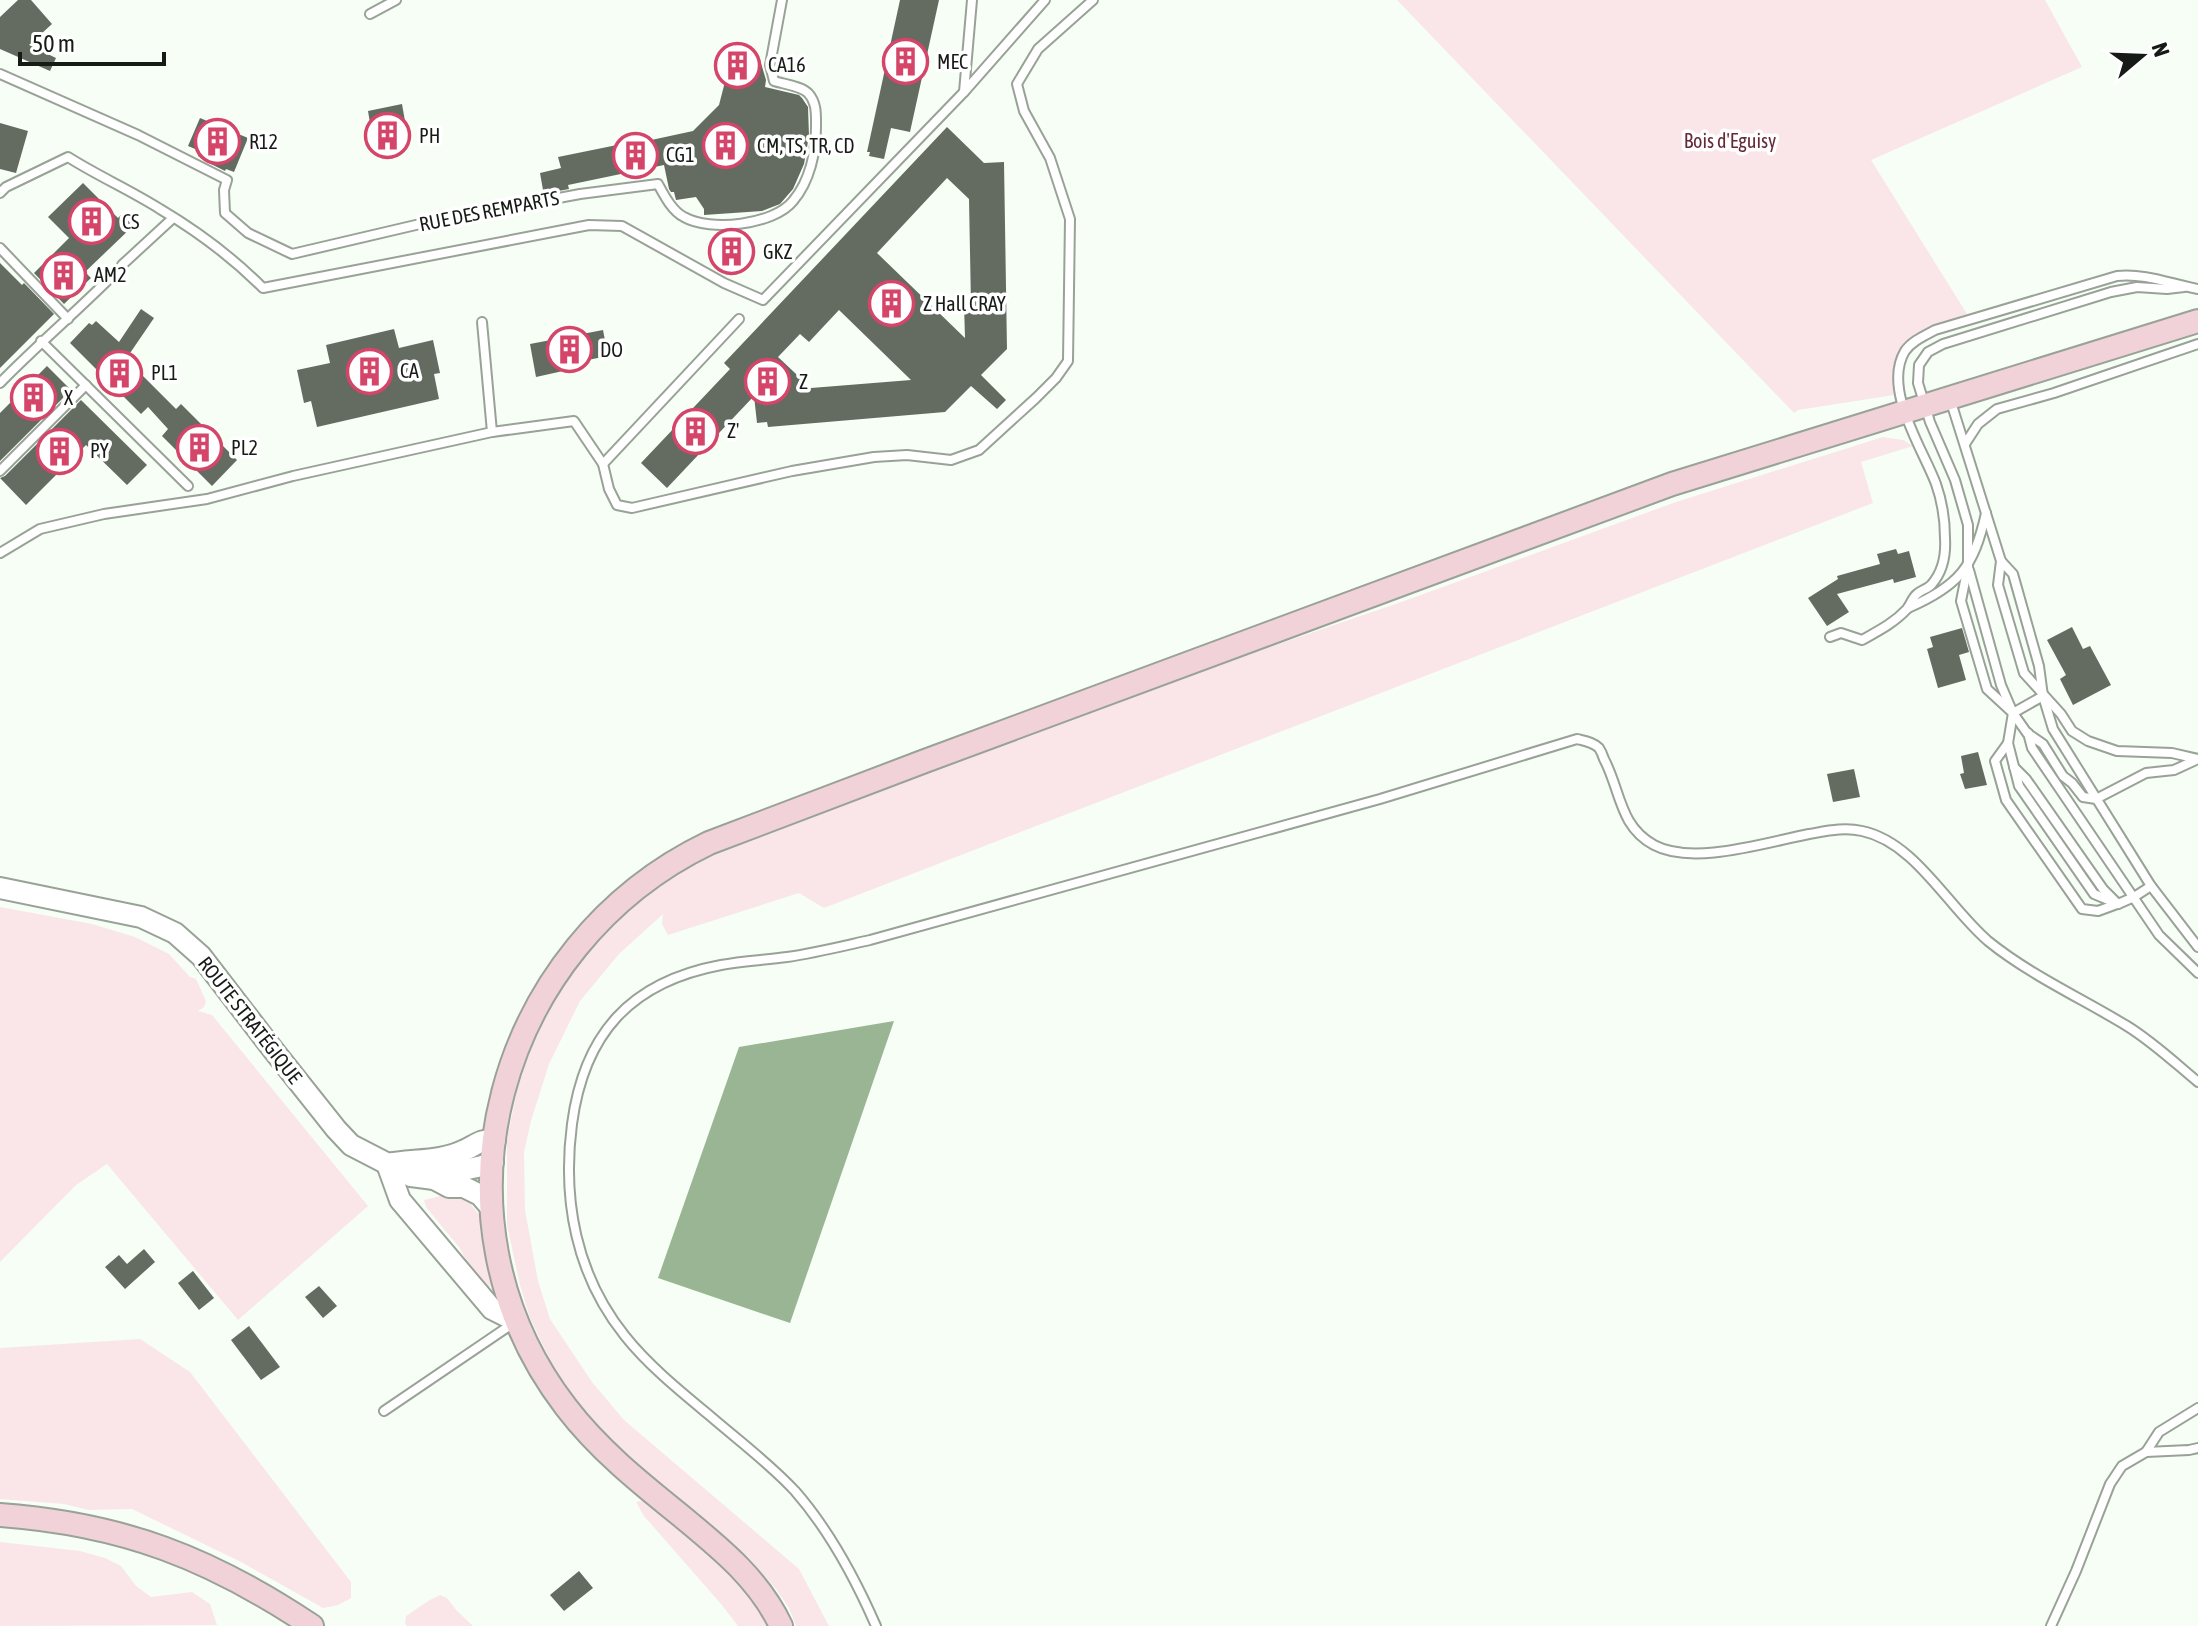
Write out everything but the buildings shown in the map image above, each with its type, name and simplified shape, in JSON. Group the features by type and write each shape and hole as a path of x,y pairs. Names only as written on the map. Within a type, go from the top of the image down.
{"main road":[{"path":"781,1626 761,1592 734,1561 587,1434 543,1375 516,1321 499,1258 492,1209 493,1162 501,1097 516,1048 552,979 579,943 610,910 650,877 683,856 911,766 1672,484 2198,321"},
{"path":"0,1515 78,1523 146,1541 210,1566 312,1626"}],"street":[{"name":"ROUTE STRATÉGIQUE","path":"0,888 119,911 141,917 175,933 201,956 351,1145 411,1176 434,1179 449,1187 464,1187 480,1195 492,1209"},
{"path":"495,1140 483,1139 464,1151 436,1159 387,1164 400,1200 492,1309 516,1321"},
{"path":"434,1179 448,1171 480,1168 493,1162"}],"lane":[{"path":"370,14 396,0"},
{"name":"RUE DES REMPARTS","path":"0,74 138,135 227,180 225,213 248,233 292,254 420,224 580,194 658,184 683,217 706,224 741,224 770,218 792,203 808,177 816,145 816,105 806,90 774,81 770,65 782,0"},
{"path":"964,92 972,0"},
{"path":"0,193 6,187 68,157 173,218 214,246 263,288 589,225 622,226 724,283 763,300 964,92 1045,0"},
{"path":"0,553 40,529 104,514 207,499 293,476 492,432 574,421 603,464 609,489 617,505 632,508 792,471 874,457 907,455 951,460 979,450 1056,378 1068,361 1070,219 1050,158 1024,111 1017,84 1038,49 1093,0"},
{"path":"122,265 173,218"},
{"path":"0,248 68,319"},
{"path":"2013,713 1987,689 1961,601 1968,566 1968,525 1955,480 1930,422 1900,393 1899,372 1905,352 1916,340 1935,330 2117,276 2168,281 2198,289"},
{"path":"0,383 110,278"},
{"path":"1830,637 1841,633 1862,640 1888,626 1907,608 1916,594 1931,586 1941,570 1945,551 1945,520 1937,485 1913,435 1919,365 1928,352 1943,344 2111,292 2137,287 2184,287"},
{"path":"603,464 739,319"},
{"path":"482,322 492,432"},
{"path":"41,341 188,486"},
{"path":"1965,444 1978,424 1997,409 2198,344"},
{"path":"0,471 86,385"},
{"path":"1950,399 2001,561 1998,585 2024,673 2072,731 2088,741 2117,751 2172,753 2198,759"},
{"path":"1907,608 1951,583 1968,566 1979,543 1986,512"},
{"path":"2001,561 2013,574 2053,729 2151,886 2198,947"},
{"path":"1968,566 2001,685 2032,748 2159,935 2198,973"},
{"path":"2013,713 2043,696"},
{"path":"2013,713 2008,743 2019,786 2094,894 2118,904"},
{"path":"2027,733 2043,744 2063,776 2083,797 2096,799 2146,773 2174,770 2198,759"},
{"path":"876,1626 862,1593 821,1524 765,1461 641,1354 599,1299 582,1260 574,1230 569,1154 574,1113 588,1061 618,1015 638,997 673,978 720,965 790,956 870,940 1380,799 1577,739 1599,749 1609,767 1625,817 1638,835 1673,853 1722,851 1849,828 1882,836 1910,858 1988,941 2056,986 2128,1027 2198,1082"},
{"path":"2008,743 1995,761 2006,800 2082,909 2098,911 2134,897 2151,886"},
{"path":"384,1411 516,1321"},
{"path":"2051,1626 2110,1484 2122,1466 2146,1452 2159,1432 2198,1408"},
{"path":"2146,1452 2198,1448"}],"green space":[{"name":"Bois d'Eguisy","path":"1397,0 2045,0 2082,67 1871,160 1967,314 1911,339 1898,360 1894,395 1794,413"},
{"path":"1883,437 1903,440 1913,446 1861,462 1873,503 824,908 799,893 668,935 662,924 663,914 619,954 580,1001 549,1064 524,1152 525,1210 538,1281 550,1319 592,1382 624,1420 799,1569 829,1626 796,1626 789,1608 776,1589 749,1558 623,1453 576,1403 554,1369 530,1318 520,1285 507,1225 507,1139 527,1057 551,1002 601,935 650,890 715,852 1127,696 1407,600 1676,502"},
{"path":"0,907 92,924 135,937 169,954 190,977 196,979 206,1001 198,1011 212,1015 368,1206 238,1320 107,1164 76,1185 0,1262"},
{"path":"449,1194 469,1202 480,1216 492,1284 488,1289 481,1287 459,1247 426,1207 424,1200"},
{"path":"140,1339 190,1372 351,1582 351,1598 323,1608 241,1562 132,1509 89,1510 64,1504 0,1499 0,1348"},
{"path":"643,1500 728,1573 768,1626 738,1626 644,1516 636,1502"},
{"path":"0,1542 80,1551 105,1558 121,1566 136,1586 151,1597 192,1592 210,1604 217,1625 0,1626"},
{"path":"440,1595 447,1598 473,1626 407,1626 406,1616"}],"shaded area":[{"path":"894,1021 790,1323 658,1278 739,1047"}],"place":[{"name":"MEC","path":"906,62"},
{"name":"CA16","path":"737,65"},
{"name":"PH","path":"388,136"},
{"name":"R12","path":"218,142"},
{"name":"CM, TS, TR, CD","path":"726,146"},
{"name":"CG1","path":"635,155"},
{"name":"CS","path":"91,222"},
{"name":"GKZ","path":"732,252"},
{"name":"AM2","path":"63,275"},
{"name":"Z Hall CRAY","path":"892,304"},
{"name":"DO","path":"569,350"},
{"name":"CA","path":"369,371"},
{"name":"PL1","path":"120,373"},
{"name":"Z","path":"768,382"},
{"name":"X","path":"33,398"},
{"name":"Z'","path":"696,431"},
{"name":"PL2","path":"200,448"},
{"name":"PY","path":"59,451"}]}
